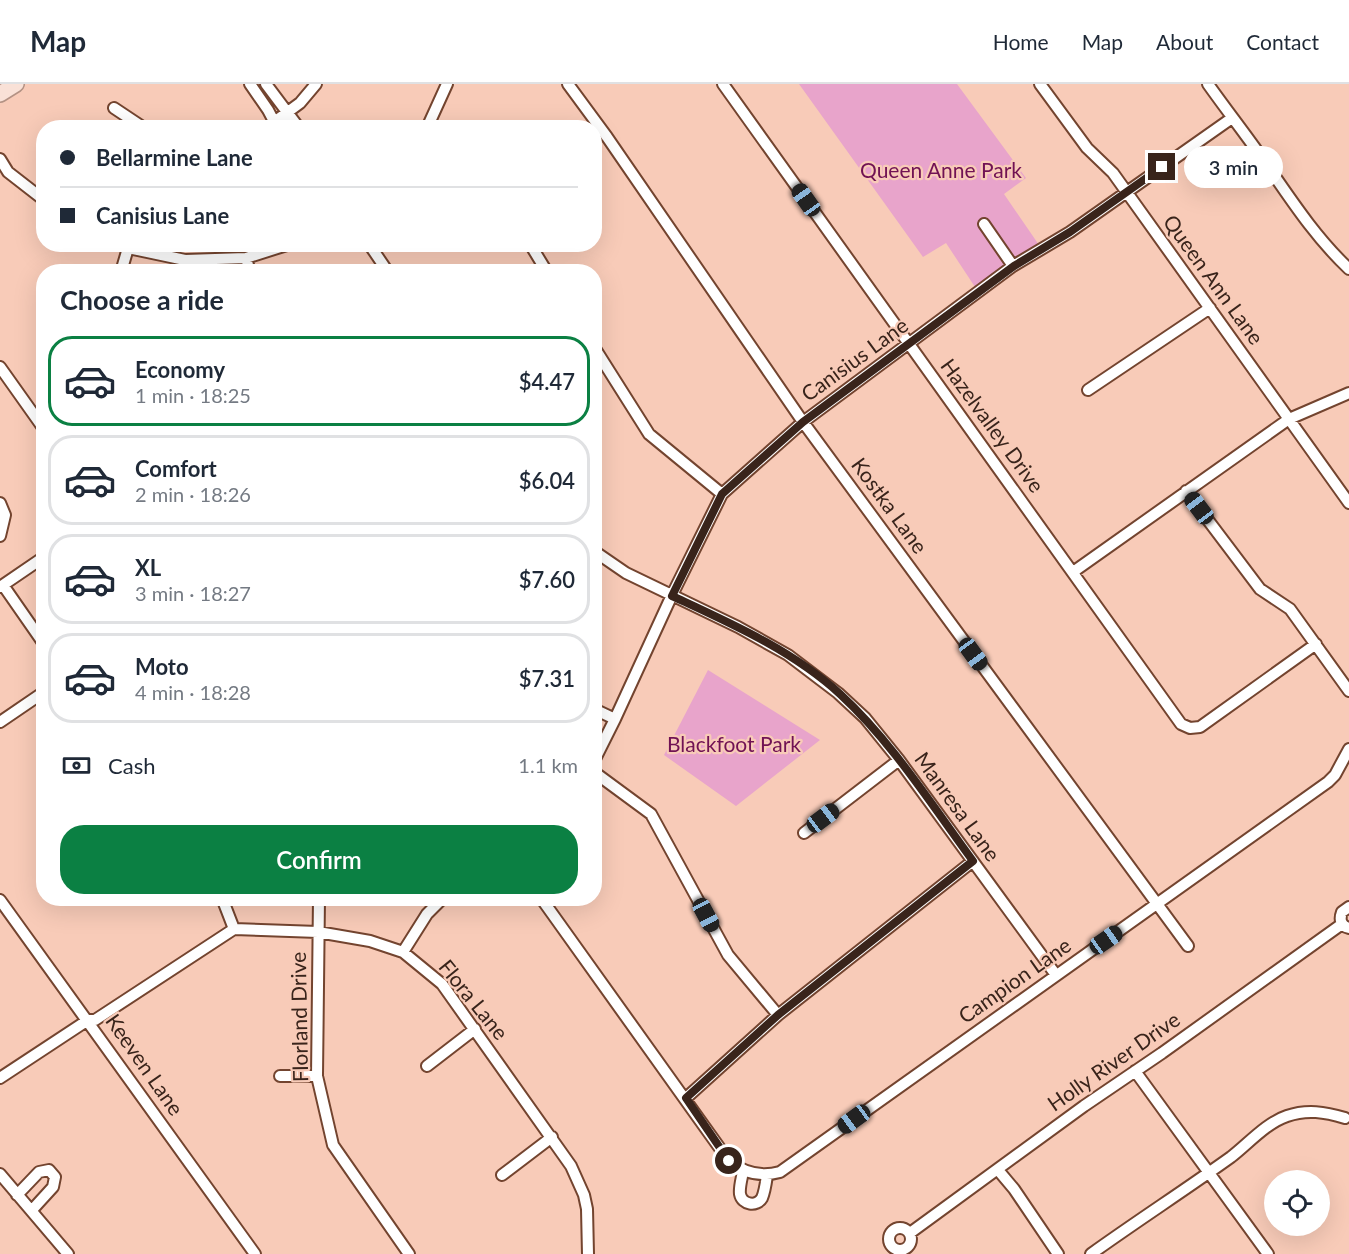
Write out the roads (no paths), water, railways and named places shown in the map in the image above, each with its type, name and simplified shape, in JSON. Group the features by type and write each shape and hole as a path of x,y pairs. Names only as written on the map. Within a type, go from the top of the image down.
{"main road":[{"path":"0,94 16,84"}],"street":[{"path":"250,84 268,110 270,120"},
{"path":"266,84 294,120"},
{"path":"279,120 316,84"},
{"path":"431,120 447,84"},
{"name":"Kostka Lane","path":"567,84 594,120"},
{"name":"Hazelvalley Drive","path":"723,84 1180,724 1190,728"},
{"name":"Queen Ann Lane","path":"1040,84 1087,148 1113,173 1349,503"},
{"path":"1208,84 1310,227 1349,269"},
{"path":"114,108 132,120"},
{"name":"Canisius Lane","path":"602,745 722,494 803,422 1014,266 1070,232 1232,118"},
{"name":"Kostka Lane","path":"602,130 803,422 1188,946"},
{"path":"0,159 8,172 36,195"},
{"path":"984,225 1014,266"},
{"path":"147,252 185,260 246,258 265,252"},
{"path":"246,258 248,264"},
{"path":"1088,390 1210,308"},
{"path":"602,360 649,434 722,494"},
{"path":"0,367 36,418"},
{"path":"1073,572 1289,419 1349,393"},
{"path":"1186,491 1260,589 1290,609 1349,691"},
{"path":"0,503 5,515 0,536"},
{"name":"Manresa Lane","path":"602,556 626,573 738,627 788,655 838,693 864,718 899,760 1056,975"},
{"path":"36,563 2,586 36,633"},
{"path":"1188,740 1190,728 1200,727 1316,644"},
{"path":"0,722 36,697"},
{"path":"602,713 615,719"},
{"name":"Campion Lane","path":"767,1174 780,1172 1328,782 1340,767 1349,749"},
{"path":"804,833 899,760"},
{"path":"602,778 651,814 728,955 778,1015"},
{"path":"686,1098 778,1015 973,861"},
{"name":"Keeven Lane","path":"0,900 255,1254"},
{"path":"0,1078 88,1020 95,1020 234,929 225,906"},
{"name":"Florland Drive","path":"319,906 317,1076 333,1144 409,1254"},
{"path":"403,952 427,914 435,906"},
{"path":"547,906 729,1161 743,1171 767,1174 760,1202 752,1204 742,1200 740,1194 743,1171"},
{"name":"Holly River Drive","path":"910,1233 1135,1071 1346,926 1340,916 1344,910 1349,908"},
{"name":"Flora Lane","path":"234,929 318,932 370,941 403,952 442,984 571,1166 585,1195 588,1254"},
{"path":"427,1066 475,1029"},
{"path":"1135,1071 1268,1254"},
{"path":"280,1076 317,1076"},
{"path":"1091,1254 1283,1117 1313,1112 1348,1116"},
{"path":"502,1175 552,1137"},
{"path":"17,1195 39,1172 49,1170 54,1173 53,1187 32,1210"},
{"path":"998,1170 1058,1254"},
{"path":"0,1174 68,1254"}],"park label":[{"name":"Queen Anne Park","path":"941,171"},
{"name":"Blackfoot Park","path":"734,745"}]}
